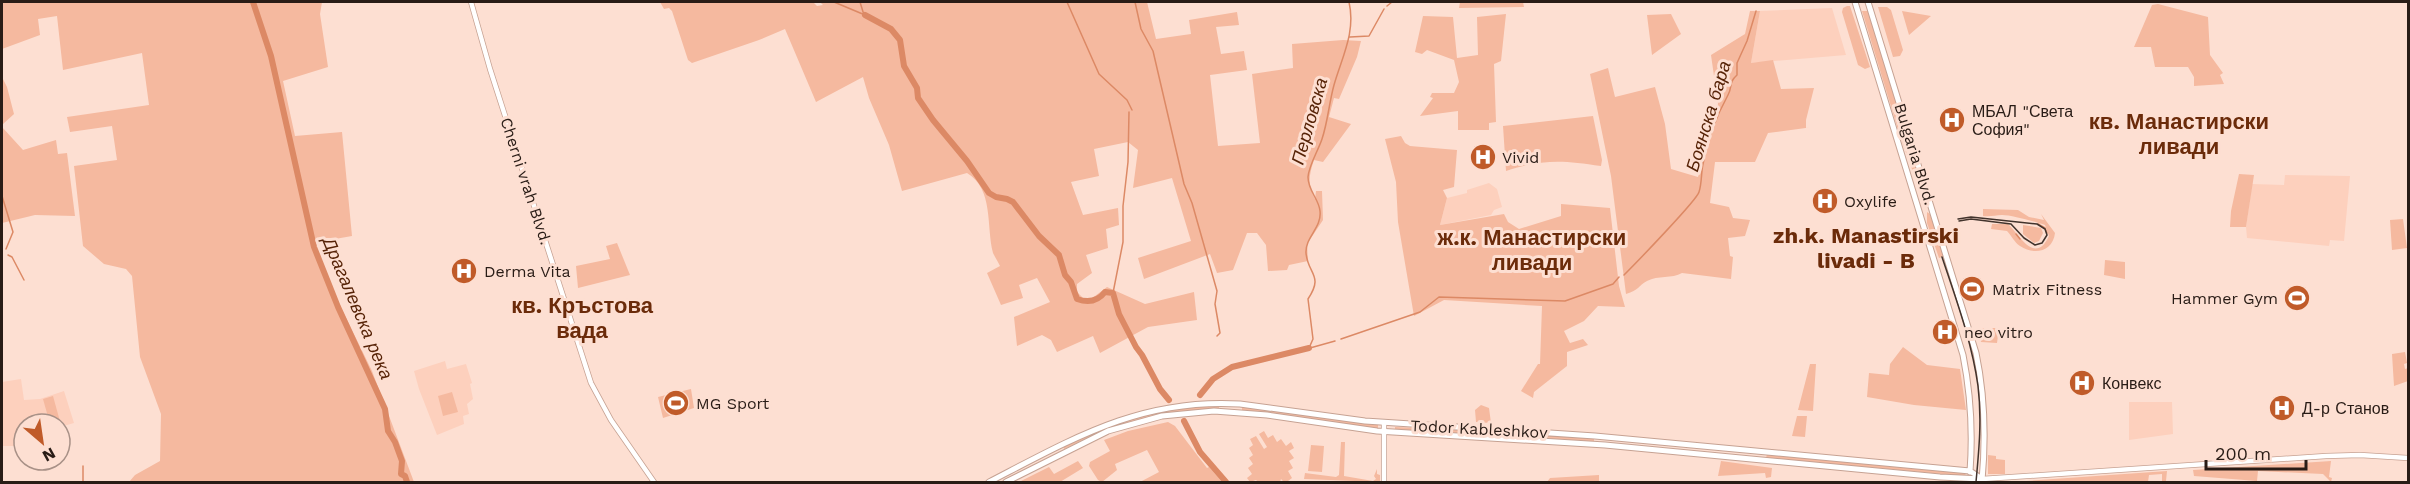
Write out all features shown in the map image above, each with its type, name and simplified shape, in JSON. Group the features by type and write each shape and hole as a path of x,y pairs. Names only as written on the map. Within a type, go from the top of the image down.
{"main road":[{"name":"Cherni vrah Blvd.","path":"471,2 493,79 591,383 611,420 654,483"},
{"name":"Bulgaria Blvd.","path":"1855,2 1908,169 1963,355 1971,391 1969,481"},
{"name":"Bulgaria Blvd.","path":"1868,2 1976,353 1985,413 1986,441 1982,481"},
{"name":"Todor Kableshkov","path":"990,483 1098,427 1162,408 1202,404 1240,404 1384,423 1595,436 1970,471 1982,481"},
{"name":"Todor Kableshkov","path":"1006,483 1108,431 1173,414 1240,412 1385,432 1582,444 1969,481 2335,456 2360,455 2409,459"},
{"path":"1384,423 1384,483"}],"shaded area":[{"path":"2,2 322,2 320,14 328,67 283,81 295,136 342,132 352,236 318,242 311,246 372,371 414,482 129,482 135,475 160,461 161,414 140,357 132,276 126,269 104,264 83,246 74,166 117,160 112,126 70,132 67,117 149,105 142,53 63,70 57,16 38,19 40,35 2,49"},
{"path":"660,2 813,2 817,6 823,5 820,2 1147,2 1156,39 1191,34 1189,20 1237,12 1239,25 1216,27 1221,54 1244,51 1247,70 1210,75 1218,146 1260,143 1252,74 1293,68 1292,44 1361,41 1357,57 1339,99 1334,98 1329,117 1351,124 1323,162 1314,160 1311,170 1310,184 1315,199 1316,191 1322,191 1323,220 1307,244 1308,261 1289,265 1287,270 1268,271 1266,245 1257,233 1247,233 1233,270 1217,273 1210,254 1144,279 1138,258 1191,241 1172,178 1133,188 1138,150 1128,142 1094,149 1099,176 1071,182 1083,215 1118,208 1119,225 1106,229 1108,248 1086,255 1092,273 1077,284 1077,292 1084,299 1091,299 1107,287 1145,304 1194,292 1197,320 1148,327 1100,353 1093,336 1057,352 1051,340 1042,335 1017,346 1014,317 1050,302 1037,278 1019,285 1023,298 1001,305 987,273 1000,266 993,253 985,198 976,180 967,173 902,191 889,145 869,98 863,77 816,102 785,29 692,63 688,60 672,11 669,8 664,9"},
{"path":"1460,2 1523,2 1524,7 1459,8"},
{"path":"2158,4 2208,17 2210,55 2223,73 2220,75 2224,84 2194,86 2194,77 2188,67 2155,67 2151,47 2134,47 2152,5"},
{"path":"1850,6 1870,67 1865,69 1858,65 1842,12"},
{"path":"1878,7 1887,7 1891,10 1903,50 1900,56 1893,57"},
{"path":"1832,8 1846,55 1751,63 1760,11"},
{"path":"1750,11 1760,11 1751,63 1773,60 1781,89 1814,88 1806,128 1768,133 1755,162 1715,162 1710,203 1729,207 1733,218 1750,220 1745,236 1728,238 1730,256 1733,257 1731,279 1682,273 1651,279 1626,294 1611,176 1590,74 1608,68 1615,97 1655,87 1665,124 1671,169 1698,177 1718,104 1711,55 1745,34"},
{"path":"1862,11 1869,11 1924,191 1921,194 1900,136"},
{"path":"1902,11 1931,16 1909,35"},
{"path":"1506,14 1501,61 1494,64 1496,122 1489,123 1489,130 1458,130 1458,111 1420,116 1433,98 1430,97 1432,93 1454,93 1459,82 1454,60 1427,50 1422,54 1415,52 1423,16 1453,17 1457,58 1478,55 1477,17"},
{"path":"1671,14 1681,34 1652,55 1647,15"},
{"path":"2,77 14,114 2,125"},
{"path":"1593,116 1602,160 1601,166 1553,162 1531,164 1506,171 1503,126"},
{"path":"2,127 23,150 56,140 58,154 67,153 75,216 35,215 2,223"},
{"path":"1401,136 1410,146 1457,150 1454,187 1443,190 1447,198 1440,225 1504,214 1508,222 1519,229 1561,216 1561,204 1610,208 1619,286 1625,307 1598,306 1584,321 1564,331 1570,343 1583,339 1588,345 1567,352 1567,366 1534,392 1533,398 1521,391 1540,364 1542,306 1444,300 1414,316 1398,222 1396,182 1385,139"},
{"path":"2239,174 2254,175 2246,227 2230,227 2231,211"},
{"path":"2285,175 2350,176 2344,241 2330,240 2329,246 2247,238 2246,227 2252,184 2284,185"},
{"path":"1489,183 1497,189 1502,207 1494,210 1491,215 1440,225 1447,198 1467,193 1467,190"},
{"path":"1983,209 2018,210 2029,217 2044,220 2041,214 2055,233 2054,239 2047,248 2042,250 2026,249 2018,244 2007,231 1991,229 1992,224 2008,224 2027,245 2033,248 2044,245 2049,236 2045,225 2006,215 1983,216"},
{"path":"1927,212 1930,214 1945,256 1939,258 1927,223"},
{"path":"2403,219 2407,248 2392,250 2390,220"},
{"path":"2023,225 2041,228 2043,233 2039,241 2034,243 2023,234"},
{"path":"617,243 630,275 578,288 576,266 610,259 606,246"},
{"path":"2105,260 2125,262 2125,279 2104,275"},
{"path":"1978,328 1999,328 1997,343 1981,342"},
{"path":"1903,347 1927,365 1960,369 1966,410 1914,405 1867,397 1869,373 1889,375 1890,364"},
{"path":"2405,352 2407,363 2404,364 2405,369 2408,368 2408,381 2394,386 2392,354"},
{"path":"445,361 447,369 466,364 472,383 470,384 473,399 467,404 469,414 463,416 464,424 437,435 414,371"},
{"path":"1810,364 1816,364 1813,411 1798,410"},
{"path":"21,379 24,400 40,399 64,391 71,412 12,412 12,446 2,446 2,382"},
{"name":"MG Sport","path":"691,389 694,408 663,418 658,397"},
{"path":"452,392 458,412 443,416 438,396"},
{"path":"53,396 57,412 47,412 43,399"},
{"path":"2129,402 2172,402 2173,434 2129,440"},
{"path":"1219,405 1219,409 1178,412 1139,420 1101,432 1064,449 1063,446 1112,423 1179,408"},
{"path":"1481,405 1489,408 1491,423 1476,422 1475,410"},
{"path":"1242,406 1378,425 1378,429 1242,410"},
{"path":"1797,416 1807,416 1805,437 1792,436"},
{"path":"1168,422 1175,426 1207,468 1209,467 1222,482 1140,482 1159,472 1147,450 1115,464 1117,470 1102,482 1098,480 1089,466 1090,462 1110,451 1104,440 1128,431"},
{"path":"1395,427 1467,430 1467,434 1395,430"},
{"path":"1264,431 1268,438 1273,435 1277,442 1281,439 1286,446 1291,442 1294,448 1289,451 1294,458 1289,461 1293,468 1288,471 1292,478 1289,482 1281,479 1280,482 1258,482 1256,480 1250,482 1247,478 1252,474 1248,468 1253,464 1249,458 1253,455 1249,448 1253,445 1250,439 1256,436 1264,449 1267,447 1259,434"},
{"path":"1478,431 1594,438 1594,442 1487,435"},
{"path":"1341,442 1345,442 1344,476 1373,481 1376,479 1374,476 1377,469 1380,482 1304,479 1305,473 1336,477 1339,475"},
{"path":"1311,445 1324,446 1322,472 1308,471"},
{"path":"1767,454 1966,474 1964,476 1766,458"},
{"path":"1988,455 2005,460 2005,474 1988,474"},
{"path":"1078,461 1083,468 1060,482 1019,482 1049,467 1054,474"},
{"path":"1721,461 1772,468 1771,477 1766,478 1765,473 1718,476"},
{"path":"2331,461 2329,477 2332,478 2331,482 2323,474 2258,471 2257,481 2194,476 2193,470"},
{"path":"2167,471 2166,481 2162,481 2162,474 2149,475 2148,482 2012,482"},
{"path":"1599,475 1599,482 1547,482 1550,478"}],"waterway":[{"name":"Драгалевска река","path":"253,2 271,56 314,247 338,307 385,409 388,431 402,461 401,474 405,476 407,482"},
{"path":"834,2 865,15"},
{"path":"860,2 864,15"},
{"path":"1067,2 1099,74 1127,100 1132,110"},
{"path":"1135,2 1141,29 1153,51 1184,184 1192,203 1217,291 1215,304 1220,333 1217,336"},
{"name":"Перловска","path":"1309,348 1313,339 1308,299 1313,291 1315,280 1307,260 1306,247 1319,222 1320,211 1308,177 1324,132 1334,85 1347,44 1351,24 1349,2"},
{"name":"Перловска","path":"1387,6 1392,2"},
{"name":"Перловска","path":"1350,37 1369,36 1384,9"},
{"name":"Боянска бара","path":"1624,275 1699,192 1710,137 1737,75 1737,63 1747,41 1756,11"},
{"path":"865,15 891,29 900,40 904,66 917,88 918,98 933,120 967,161 989,193 1013,202 1039,236 1059,255 1065,275 1071,282 1077,299 1092,300 1105,292 1113,293 1119,314 1136,347 1160,389 1169,400"},
{"path":"1113,293 1123,242 1129,112"},
{"path":"2,196 13,232 6,249"},
{"path":"2038,224 2045,228 2047,233"},
{"path":"2016,234 2020,239"},
{"path":"8,255 12,257 24,280"},
{"name":"Боянска бара","path":"1341,339 1420,312 1439,297 1565,301 1613,284 1619,277"},
{"name":"Боянска бара","path":"1310,348 1335,341"},
{"name":"Перловска","path":"1200,395 1213,379 1232,367 1309,348"},
{"path":"1184,421 1200,452 1226,482"},
{"path":"83,466 83,482"}],"tram line":[{"path":"1958,219 1971,217 2037,224 2045,229 2047,235 2042,243 2035,245 2024,238 2011,224 1971,219 1959,221"},
{"path":"1942,257 1968,337 1978,386 1980,422 1976,482"}],"place":[{"name":"МБАЛ \"Света София\"","path":"1952,120"},
{"name":"Vivid","path":"1483,157"},
{"name":"Oxylife","path":"1825,201"},
{"name":"Derma Vita","path":"464,271"},
{"name":"Matrix Fitness","path":"1972,289"},
{"name":"Hammer Gym","path":"2297,298"},
{"name":"neo vitro","path":"1945,332"},
{"name":"Конвекс","path":"2082,383"},
{"name":"MG Sport","path":"676,403"},
{"name":"Д-р Станов","path":"2282,408"}],"district":[{"name":"кв. Манастирски ливади","path":"2179,134"},
{"name":"zh.k. Manastirski livadi - B","path":"1866,248"},
{"name":"ж.к. Манастирски ливади","path":"1532,250"},
{"name":"кв. Кръстова вада","path":"582,318"}]}
